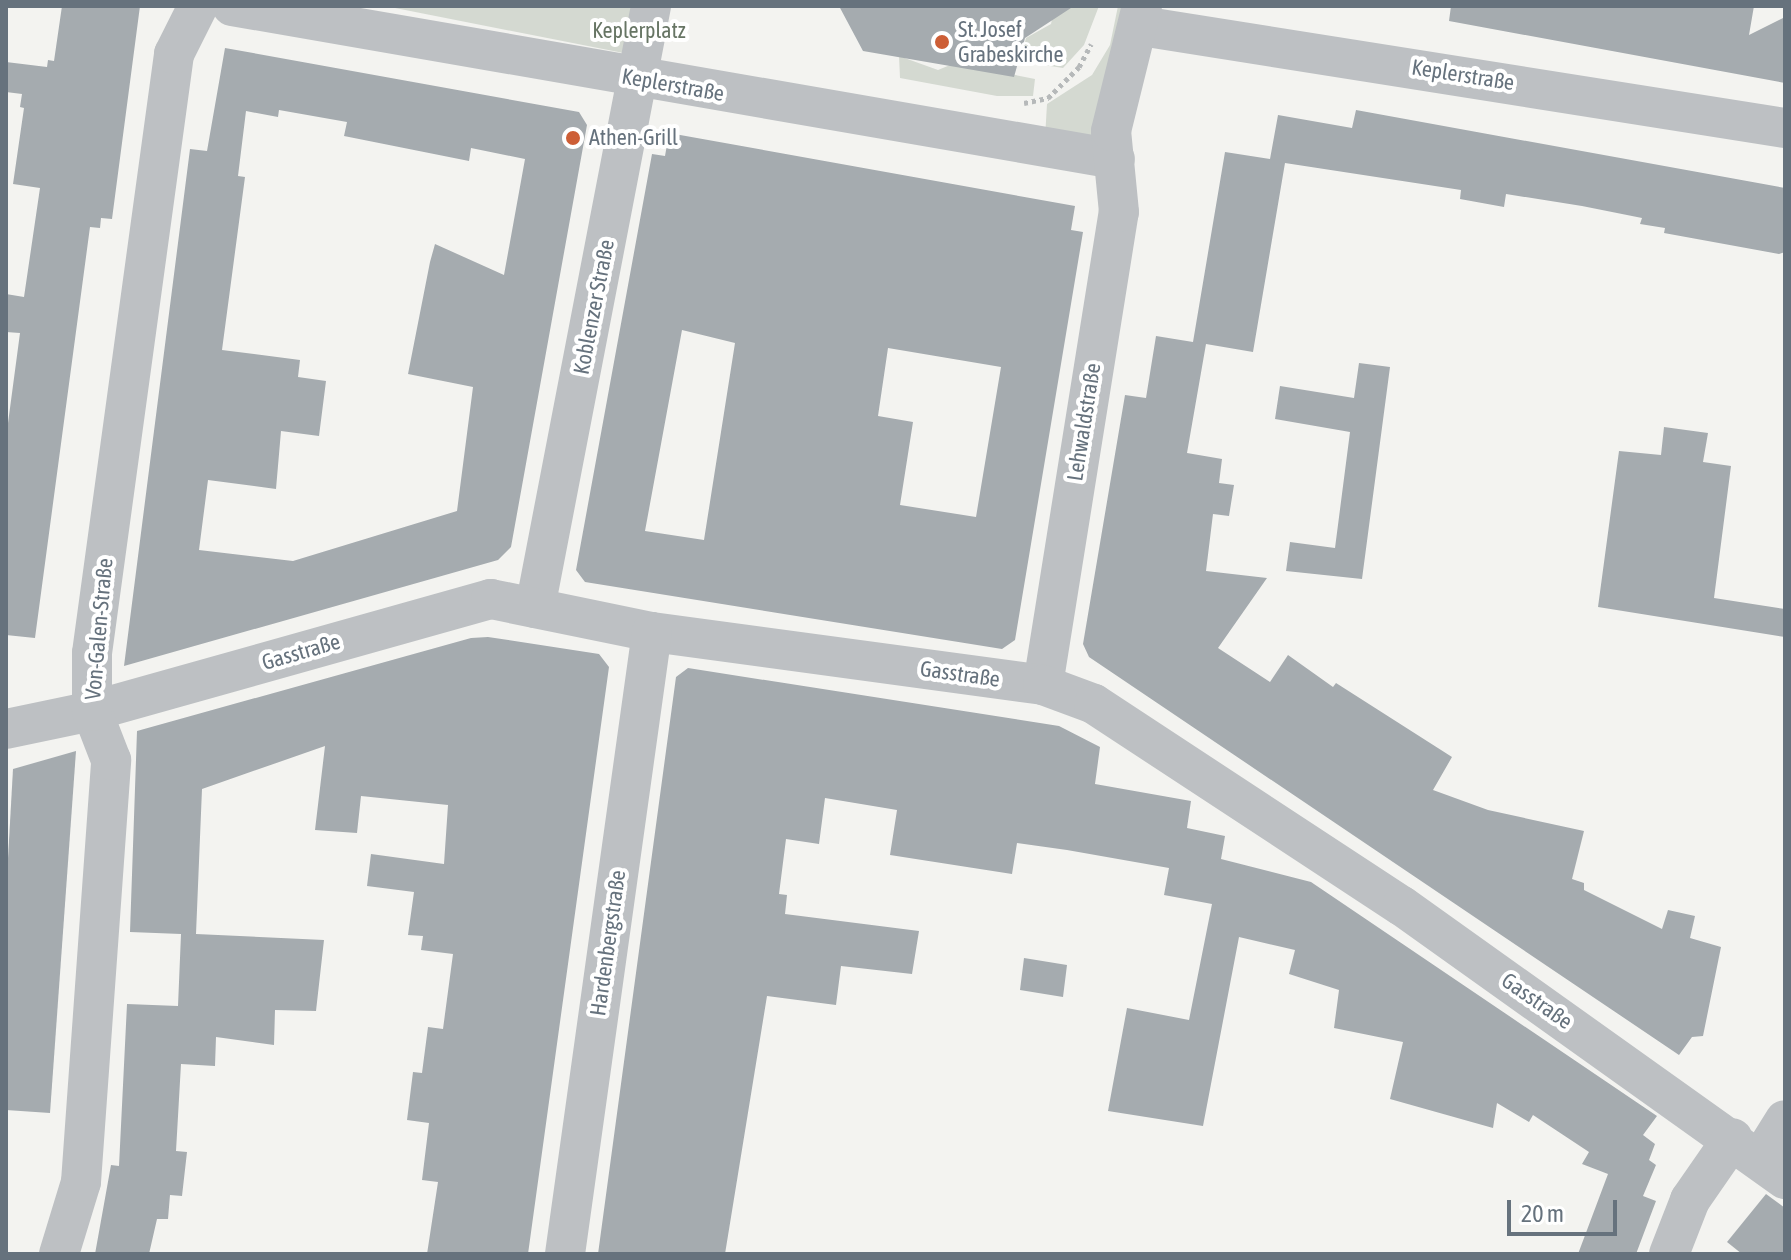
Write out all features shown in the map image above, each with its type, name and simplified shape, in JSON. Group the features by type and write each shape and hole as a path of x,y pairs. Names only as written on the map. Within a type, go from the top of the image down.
{"street":[{"name":"Von-Galen-Straße","path":"59,1254 81,1182 111,760 92,711 92,653 174,54 198,6"},
{"name":"Keplerstraße","path":"232,6 639,80 1115,159"},
{"name":"Koblenzer Straße","path":"535,608 651,6"},
{"name":"Keplerstraße","path":"1153,16 1785,128"},
{"path":"1115,159 1134,145 1153,16"},
{"name":"Lehwaldstraße","path":"1043,685 1119,212 1115,159"},
{"name":"Gasstraße","path":"6,729 92,711 491,599 652,632 1043,685 1094,704 1338,864 1759,1159"},
{"name":"Hardenbergstraße","path":"565,1254 652,632"},
{"path":"1669,1254 1690,1200 1759,1159 1785,1120"}],"path":[{"path":"1009,106 1048,98 1079,67 1096,35"}],"green space":[{"name":"Keplerplatz","path":"385,6 668,6 659,60"},
{"path":"1055,6 1099,6 1084,45 1063,68 1044,65 1024,47 1026,38 1051,24"},
{"path":"1118,6 1134,6 1100,138 1045,138 1047,104 1092,75 1110,45"},
{"path":"899,56 938,70 955,63 1035,79 1033,96 997,96 900,78"}],"building":[{"path":"62,6 140,6 112,219 101,218 100,228 90,227 35,638 6,635 6,438 20,333 6,332 6,294 24,297 40,188 13,184 24,108 20,107 22,94 6,92 6,62 47,67 48,60 54,61"},
{"name":"St. Josef Grabeskirche","path":"839,6 1074,6 1025,38 1014,77 863,51"},
{"path":"1451,6 1754,6 1749,35 1785,17 1785,83 1449,21"},
{"path":"225,48 579,112 587,125 511,547 498,560 124,666 190,149 207,151","holes":["279,110 347,122 344,136 469,161 471,148 525,159 504,275 435,244 408,374 473,387 457,511 293,561 199,550 208,480 276,489 281,431 319,436 326,381 298,377 300,360 222,350 245,177 238,176 246,111 278,117"]},
{"path":"1356,110 1785,188 1785,252 1779,254 1664,233 1665,228 1640,224 1642,218 1582,206 1506,194 1504,207 1460,199 1461,190 1285,163 1253,352 1206,344 1187,453 1222,459 1219,483 1234,485 1229,516 1213,514 1206,571 1267,578 1218,648 1270,682 1288,655 1333,687 1336,683 1452,757 1433,790 1488,810 1584,831 1572,879 1584,883 1584,890 1662,929 1668,910 1695,916 1690,938 1721,947 1703,1036 1692,1037 1679,1055 1089,657 1083,644 1125,395 1146,398 1156,336 1193,342 1225,152 1270,159 1278,115 1352,128"},
{"path":"669,133 1075,206 1071,230 1083,232 1015,640 1002,649 585,582 576,570 652,154 665,156","holes":["682,330 735,343 704,540 645,531","888,348 1001,367 976,517 900,505 913,422 878,416"]},
{"path":"1359,363 1390,367 1362,579 1286,571 1290,542 1335,548 1350,432 1275,419 1280,386 1354,398"},
{"path":"1664,427 1708,433 1703,462 1731,466 1714,598 1785,609 1785,637 1598,607 1619,451 1661,455"},
{"path":"488,637 599,654 609,667 528,1254 427,1254 438,1182 422,1180 429,1123 407,1120 413,1072 422,1073 428,1027 443,1029 453,954 421,950 423,936 408,935 414,892 367,886 371,854 444,864 448,805 361,796 357,833 315,830 325,746 202,789 196,934 324,940 316,1011 275,1010 274,1045 216,1037 215,1066 181,1064 176,1151 187,1152 182,1196 170,1195 168,1219 157,1219 149,1254 95,1254 111,1165 119,1166 127,1004 178,1006 181,934 130,932 137,731 471,638"},
{"path":"688,668 1059,726 1100,747 1095,784 1191,801 1187,828 1225,836 1221,859 1311,882 1657,1116 1643,1135 1655,1144 1649,1160 1656,1165 1643,1196 1656,1201 1636,1254 1578,1254 1608,1174 1582,1164 1589,1152 1533,1115 1529,1122 1497,1103 1493,1128 1390,1099 1403,1042 1334,1028 1339,990 1289,974 1295,950 1239,937 1203,1126 1108,1111 1127,1008 1189,1020 1212,904 1164,895 1169,868 1067,850 1017,843 1012,874 890,855 897,810 825,798 819,844 786,839 779,894 787,895 785,914 919,931 912,974 841,966 836,1005 767,996 725,1254 598,1254 676,677"},
{"path":"76,751 50,1113 6,1110 6,894 13,769"},
{"path":"1024,958 1067,965 1063,997 1020,990"},
{"path":"1766,1194 1785,1208 1785,1254 1742,1254 1727,1242"}],"place":[{"name":"St. Josef Grabeskirche","path":"942,42"},
{"name":"Athen-Grill","path":"573,138"}]}
